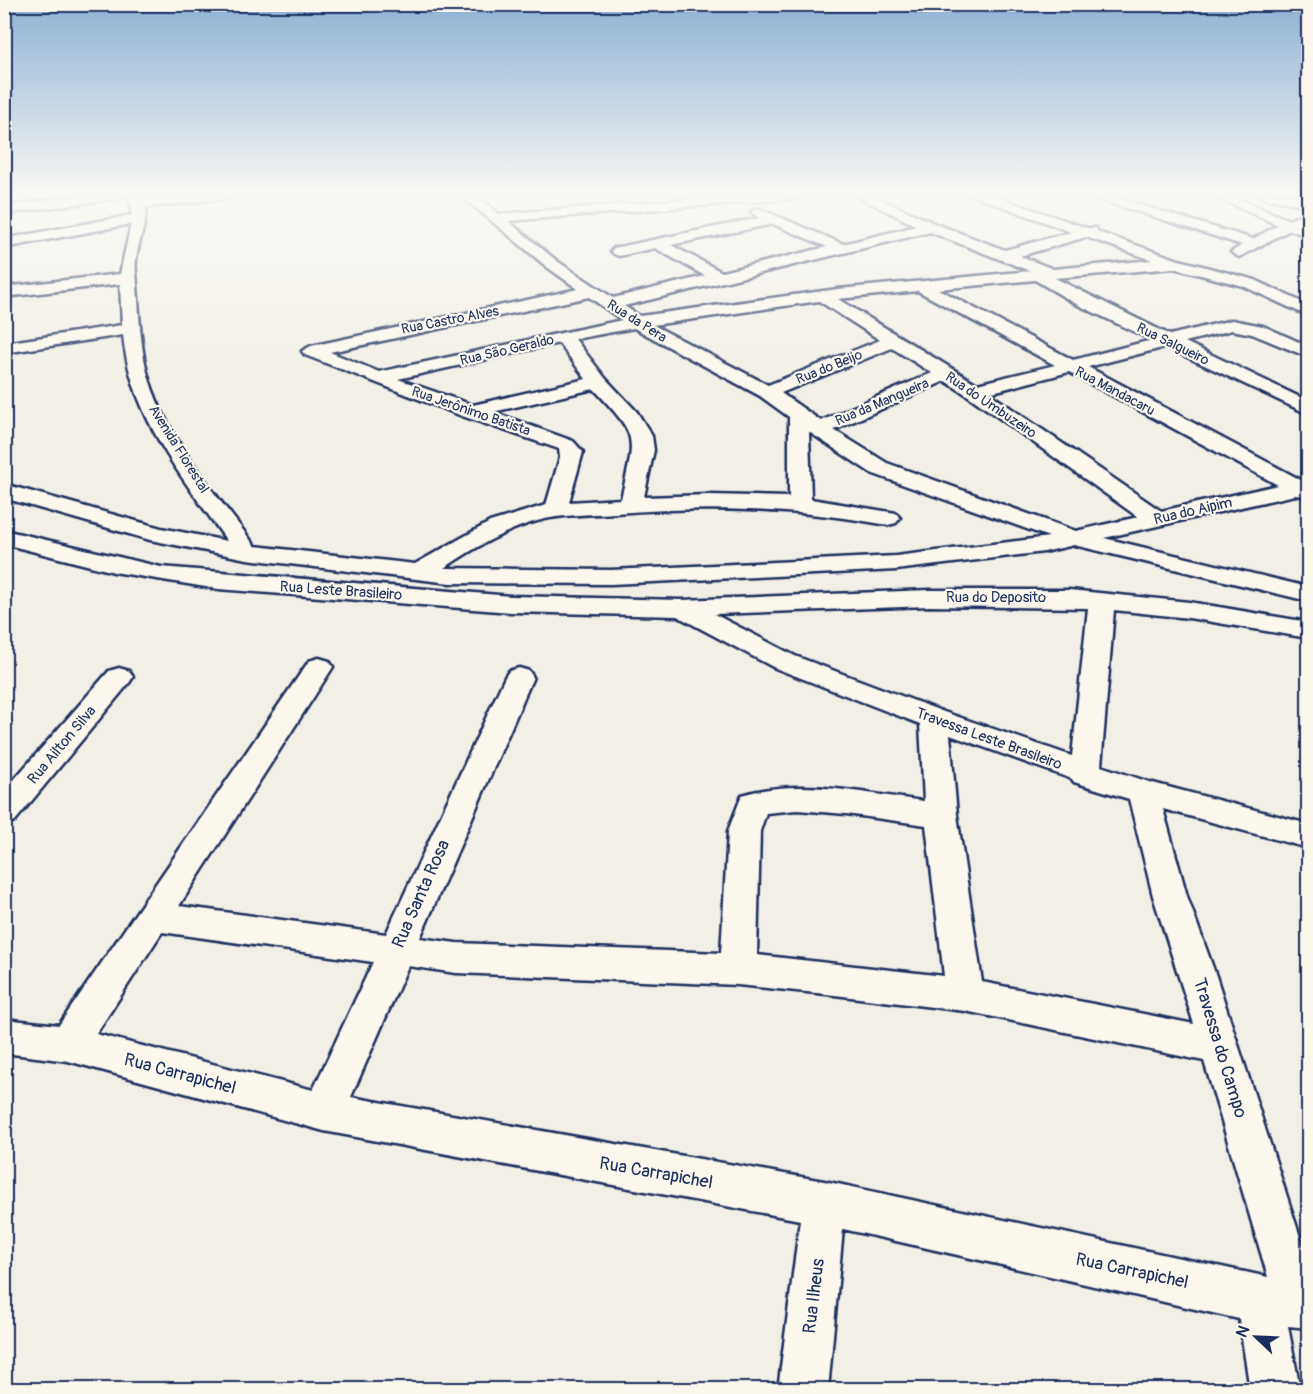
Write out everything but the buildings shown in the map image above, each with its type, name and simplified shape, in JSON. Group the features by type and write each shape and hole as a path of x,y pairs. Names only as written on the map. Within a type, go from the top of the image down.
{"street":[{"name":"Avenida Florestal","path":"130,259 131,329 143,389 158,421 247,552"},
{"name":"Rua da Pera","path":"546,259 657,335 767,392 850,451 898,477 1077,539 1308,594"},
{"path":"685,259 720,278"},
{"path":"610,304 796,259"},
{"name":"Rua Salgueiro","path":"1015,259 1048,275 1066,292 1308,408"},
{"path":"1163,259 1249,283 1308,311"},
{"path":"1203,271 1226,259"},
{"name":"Rua São Geraldo","path":"377,378 638,322 822,296 1174,263"},
{"path":"4,292 129,278"},
{"name":"Rua Mandacaru","path":"923,287 1067,366 1305,488"},
{"name":"Rua Castro Alves","path":"312,352 316,348 592,291"},
{"name":"Rua do Umbuzeiro","path":"822,296 890,342 974,391 1157,519"},
{"path":"974,391 1232,325 1263,332 1308,352"},
{"path":"4,348 131,329"},
{"path":"564,337 598,382 630,416 642,436 643,450 631,504"},
{"name":"Rua do Beijo","path":"767,392 890,342"},
{"name":"Rua Jerônimo Batista","path":"312,352 377,378 559,441 569,448 571,457 556,510"},
{"name":"Rua da Mangueira","path":"819,429 946,374"},
{"path":"469,411 598,382"},
{"path":"799,414 800,504"},
{"name":"Rua do Aipim","path":"450,576 611,578 819,569 953,557 1077,539 1157,519 1305,488"},
{"path":"4,491 137,530 247,552 450,576 511,604"},
{"path":"419,573 469,540 496,527 531,515 556,510 631,504 800,504 888,518"},
{"name":"Rua Leste Brasileiro","path":"4,537 114,565 161,574 274,586 511,604 682,608"},
{"name":"Rua do Deposito","path":"682,608 929,597 1102,600 1189,610 1308,630"},
{"path":"1086,774 1102,600"},
{"name":"Travessa Leste Brasileiro","path":"682,608 785,662 934,719 1086,774 1143,792 1308,836"},
{"path":"68,1044 319,666"},
{"name":"Rua Ailton Silva","path":"4,813 119,676"},
{"name":"Rua Santa Rosa","path":"324,1112 519,677"},
{"path":"934,719 941,815 965,995"},
{"name":"Travessa do Campo","path":"1143,792 1170,896 1220,1047 1289,1303 1275,1389"},
{"path":"738,969 744,831 753,803 771,799 825,801 941,815"},
{"path":"153,917 456,958 738,969 965,995 1220,1047"},
{"name":"Rua Carrapichel","path":"4,1036 68,1044 324,1112 824,1203 1289,1303"},
{"name":"Rua Ilheus","path":"803,1389 824,1203"}]}
